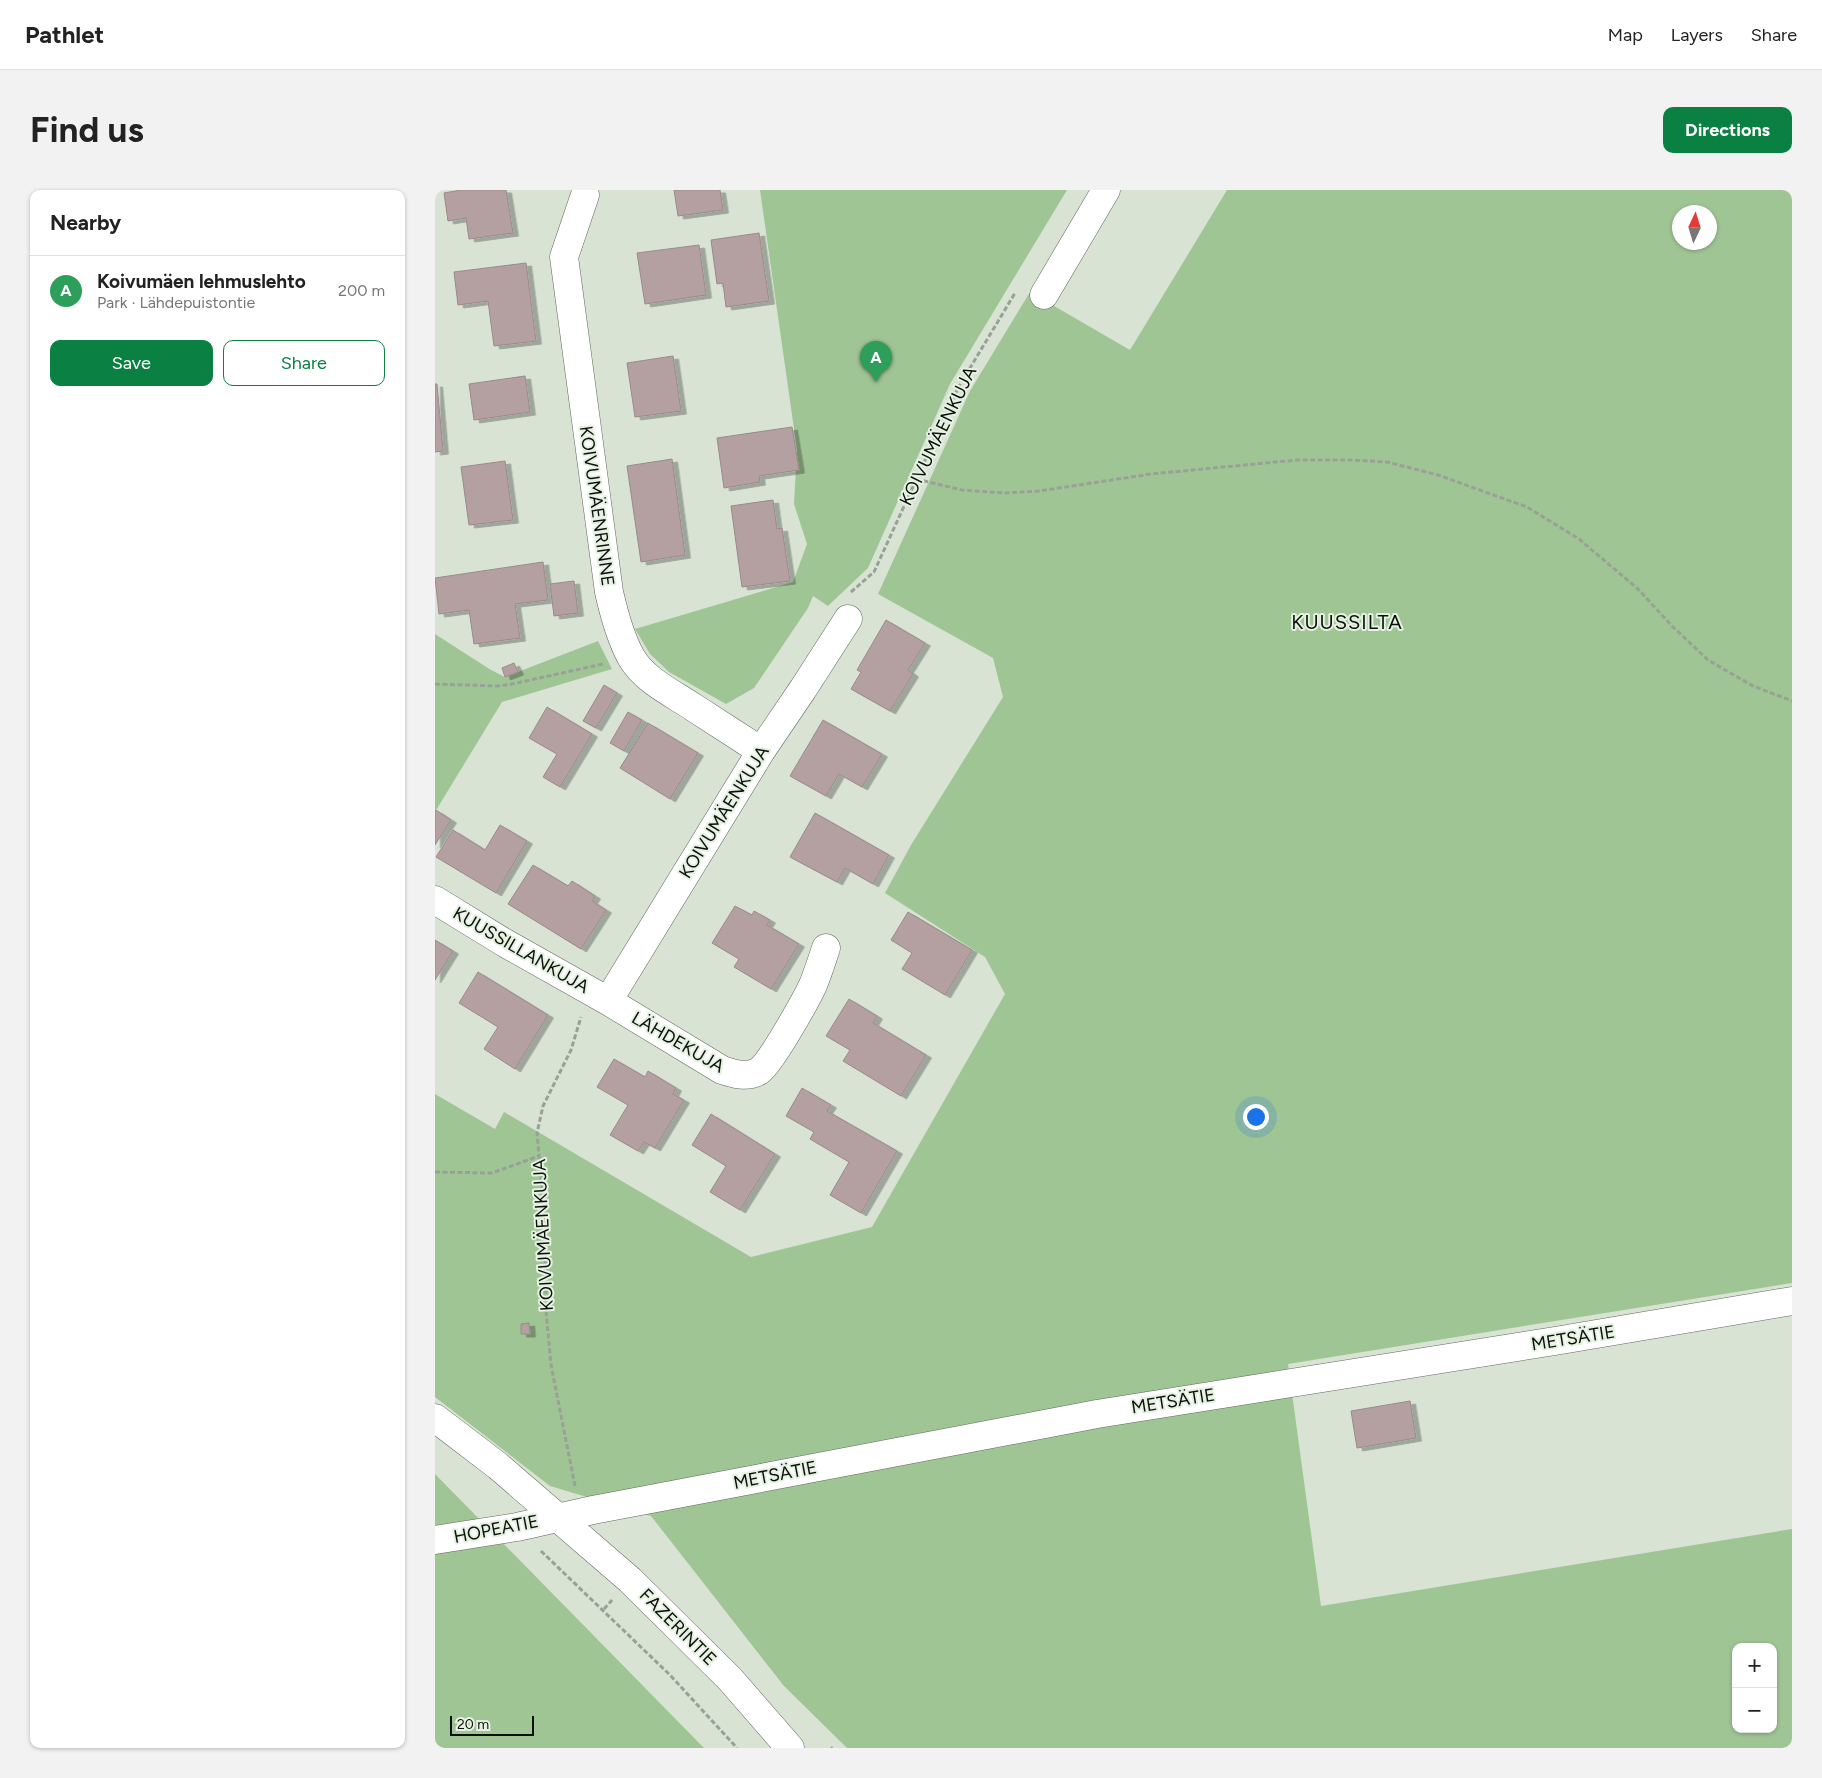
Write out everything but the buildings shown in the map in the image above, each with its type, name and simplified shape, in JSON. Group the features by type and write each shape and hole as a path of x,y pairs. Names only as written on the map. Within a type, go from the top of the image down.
{"street":[{"path":"1044,295 1106,190"},
{"name":"KOIVUMÄENRINNE","path":"585,195 564,257 609,592 623,639 638,667 658,685 761,750"},
{"name":"KOIVUMÄENKUJA","path":"596,1006 845,622"},
{"name":"KUUSSILLANKUJA","path":"435,900 505,943 596,1006"},
{"name":"LÄHDEKUJA","path":"596,1006 722,1070 739,1075 753,1074 762,1068 776,1050 813,985 826,948"},
{"name":"METSÄTIE","path":"556,1517 1097,1414 1792,1301"},
{"name":"FAZERINTIE","path":"435,1418 498,1466 630,1580 730,1679 790,1748"},
{"name":"HOPEATIE","path":"435,1540 517,1527 556,1517"}],"path":[{"name":"KOIVUMÄENKUJA","path":"845,622 839,602 874,572 958,388 1017,290"},
{"path":"916,479 962,490 1039,491 1151,474 1306,460 1387,462 1439,475 1527,507 1579,539 1638,589 1673,627 1708,660 1753,686 1792,701"},
{"path":"435,684 498,686 631,657"},
{"name":"KOIVUMÄENKUJA","path":"572,1474 551,1364 545,1311 545,1220 537,1133 543,1106 596,1006"},
{"path":"435,1172 492,1172 539,1156"},
{"path":"517,1527 670,1675 737,1748"}],"green space":[{"path":"760,190 1067,190 950,384 868,568 828,606 813,596 808,608 754,688 726,704 669,672 650,654 635,629 793,582 807,544 794,504 797,450"},
{"path":"1227,190 1792,190 1792,1283 1288,1364 1321,1606 1792,1529 1792,1748 847,1748 784,1686 651,1516 550,1486 435,1397 435,1094 495,1129 504,1112 751,1257 872,1227 1005,994 985,957 885,893 911,845 1003,697 993,658 878,594 970,391 1030,292 1130,350"},
{"path":"435,634 505,677 598,641 612,669 502,702 435,812"},
{"path":"435,1474 704,1748 435,1748"}],"place":[{"name":"Koivumäen lehmuslehto","path":"876,382"}],"district":[{"name":"KUUSSILTA","path":"1347,622"}]}
